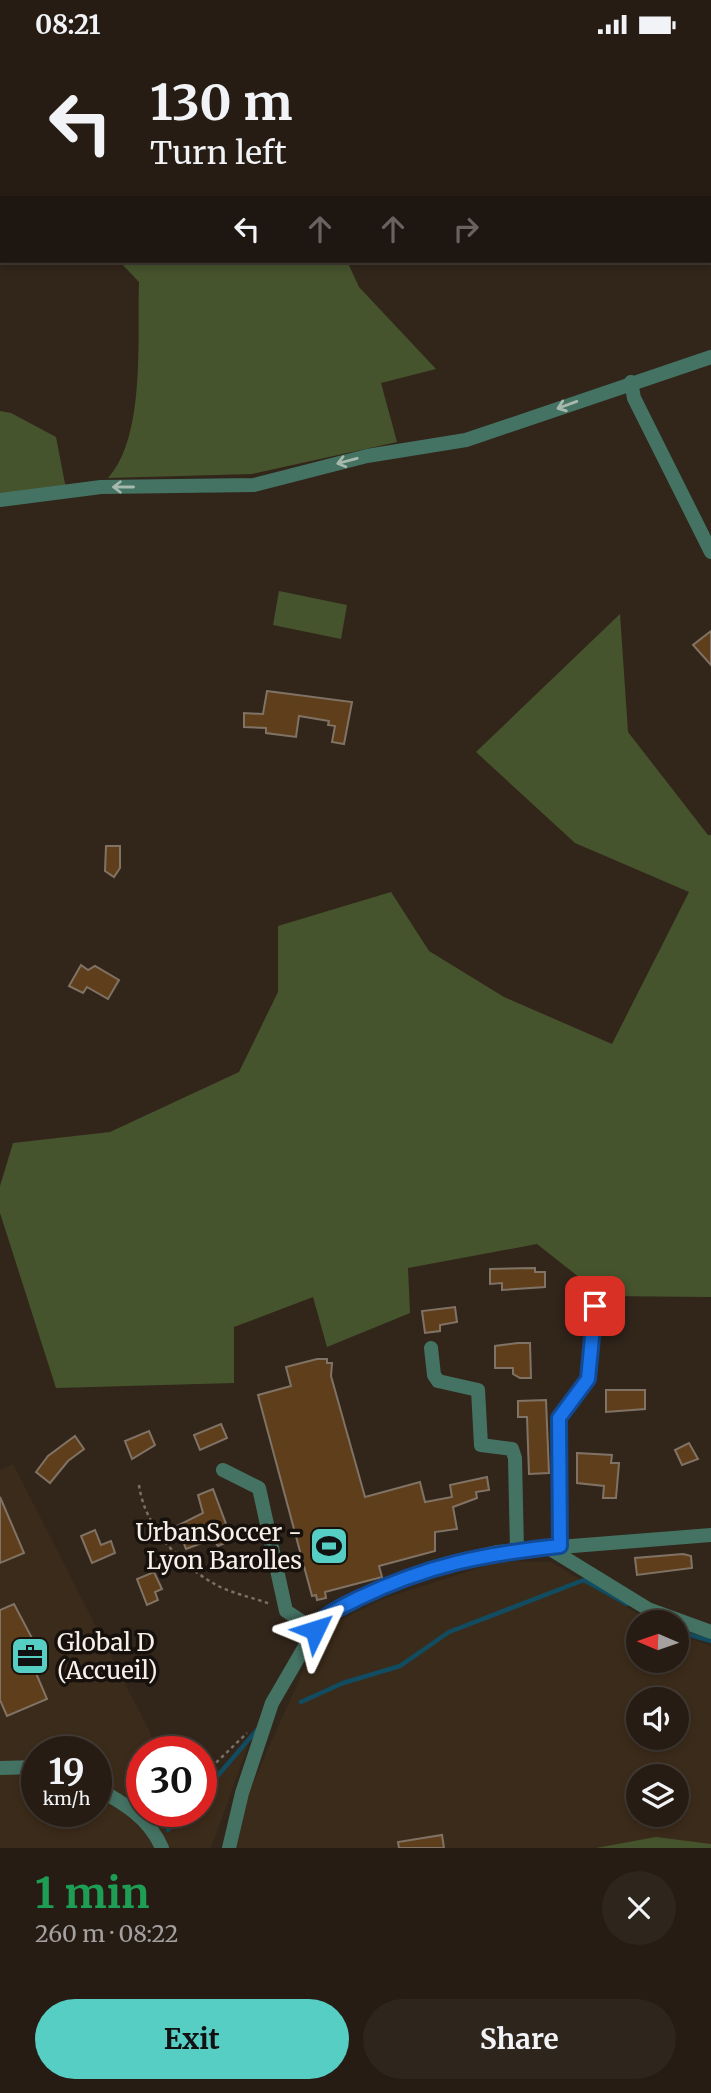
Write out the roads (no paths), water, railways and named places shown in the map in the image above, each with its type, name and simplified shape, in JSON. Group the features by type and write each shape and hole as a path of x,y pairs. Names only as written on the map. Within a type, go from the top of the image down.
{"street":[{"path":"0,500 101,487 254,485 366,456 466,440 711,357"},
{"path":"631,382 634,398 711,552"},
{"path":"554,1547 559,1418 588,1379 595,1306 587,1301"},
{"path":"431,1348 434,1375 438,1381 478,1390 481,1445 512,1450 515,1458 517,1550"},
{"path":"223,1470 259,1489 286,1611 315,1630"},
{"path":"229,1848 242,1793 272,1703 323,1617 391,1583 445,1564 517,1550 711,1535"},
{"path":"554,1547 648,1609 711,1632"},
{"path":"0,1768 21,1767"},
{"path":"112,1797 126,1804 152,1829 162,1848"}],"waterway":[{"path":"301,1702 343,1683 400,1666 449,1632 584,1580 627,1604"},
{"path":"690,1635 711,1641"},
{"path":"217,1777 257,1730"}],"place":[{"name":"UrbanSoccer - Lyon Barolles","path":"329,1546"},
{"name":"Global D (Accueil)","path":"30,1656"}]}
